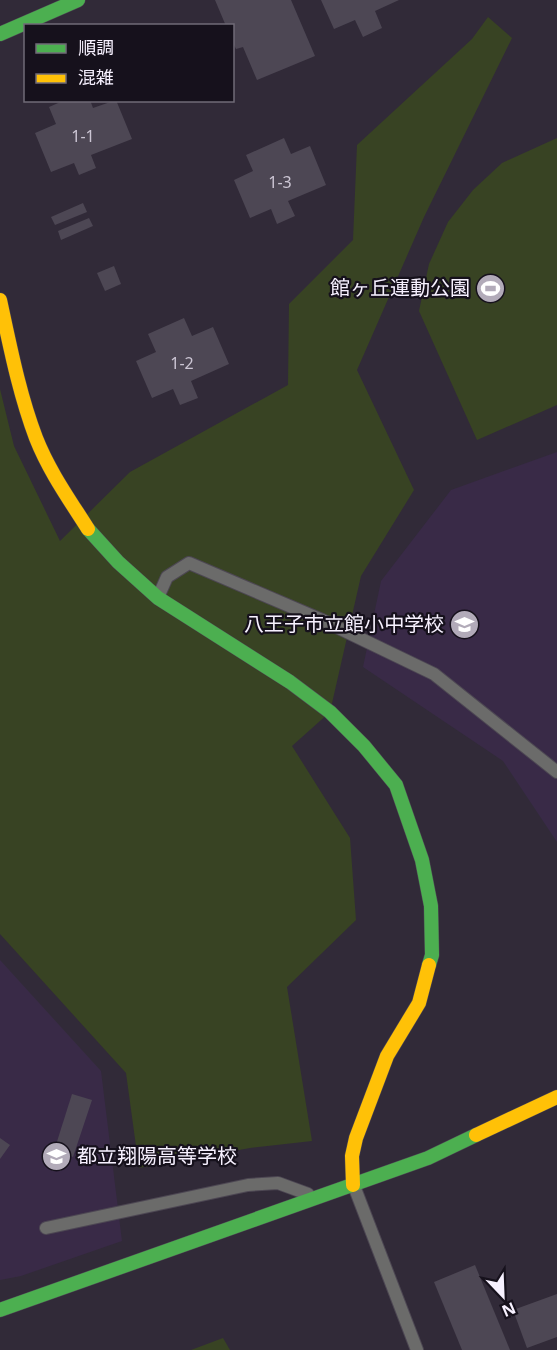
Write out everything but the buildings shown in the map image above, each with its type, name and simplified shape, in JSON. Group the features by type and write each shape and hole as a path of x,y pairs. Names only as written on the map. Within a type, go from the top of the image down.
{"street":[{"path":"0,34 78,0"},
{"path":"0,300 23,402 36,438 56,480 90,531 118,562 158,598 290,682 330,712 348,729 396,785 422,860 431,906 432,955 419,1003 387,1056 356,1138 352,1156 353,1185"},
{"path":"0,1310 428,1158 557,1097"}],"lane":[{"path":"158,598 167,577 189,563 311,616 434,674 557,772"},
{"path":"46,1228 248,1185 278,1182 318,1198"},
{"path":"353,1185 417,1350"}],"shaded area":[{"name":"八王子市立館小中学校","path":"557,452 557,842 503,761 363,667 381,581 451,490"},
{"name":"都立翔陽高等学校","path":"0,960 101,1071 122,1241 21,1276 0,1280"}],"green space":[{"path":"488,17 512,38 424,217 357,370 414,490 361,576 330,712 292,746 350,838 356,920 287,987 312,1141 250,1148 139,1168 126,1073 0,934 0,389 14,446 60,541 130,472 288,385 289,304 353,240 357,145 472,39"},
{"name":"館ヶ丘運動公園","path":"557,138 557,405 477,440 419,311 429,264 448,222 473,190 502,163"},
{"path":"223,1338 230,1350 191,1350"}],"traffic: fast":[{"path":"0,34 78,0"},
{"path":"88,529 118,562 158,598 290,682 330,712 364,746 396,785 422,860 431,906 432,955 429,965"},
{"path":"0,1310 428,1158 476,1135"}],"traffic: slow":[{"path":"0,300 20,387 36,438 53,473 88,529"},
{"path":"353,1185 352,1156 356,1138 387,1056 419,1003 429,965"},
{"path":"476,1135 557,1097"}],"place":[{"name":"館ヶ丘運動公園","path":"491,288"},
{"name":"八王子市立館小中学校","path":"465,624"},
{"name":"都立翔陽高等学校","path":"56,1156"}]}
